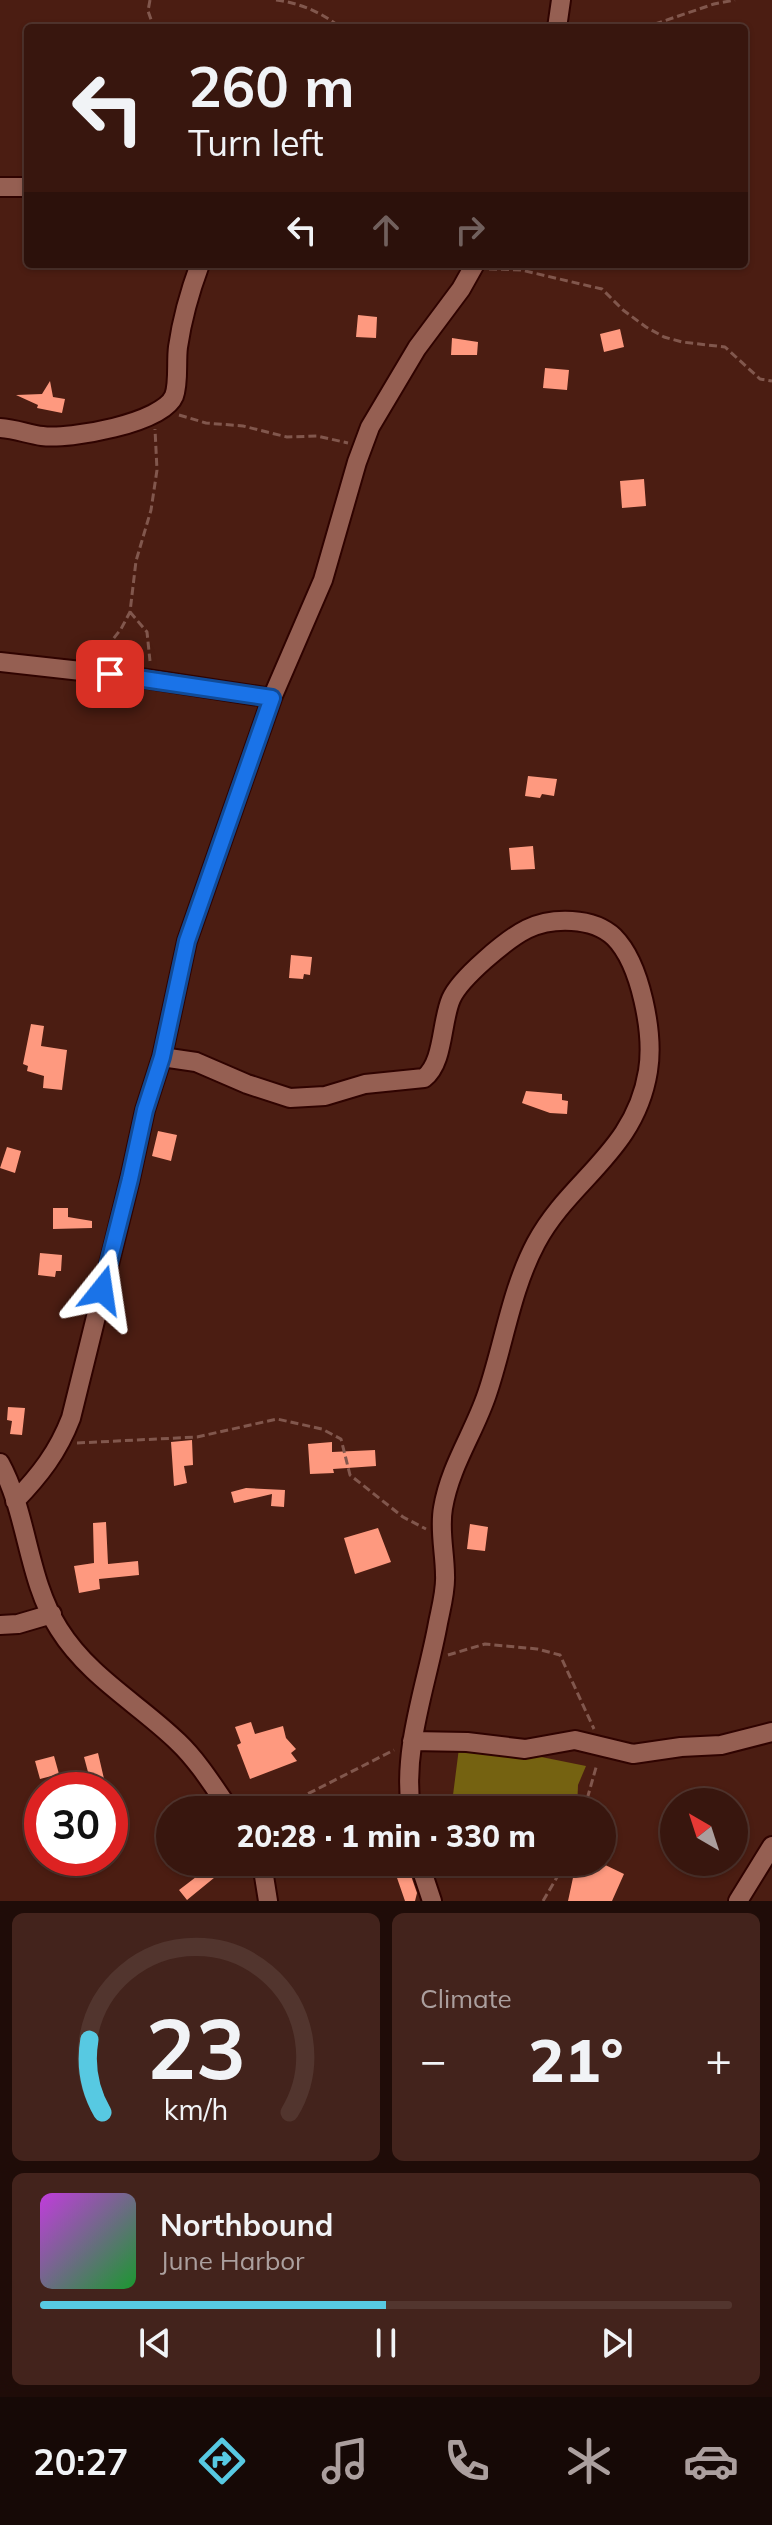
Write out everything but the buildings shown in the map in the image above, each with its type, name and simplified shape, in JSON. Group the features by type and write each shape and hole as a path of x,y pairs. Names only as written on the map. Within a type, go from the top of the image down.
{"street":[{"path":"558,24 561,0"},
{"path":"0,187 24,187"},
{"path":"0,428 65,437 146,418 169,404 175,394 183,315 199,268"},
{"path":"15,1501 40,1476 61,1444 79,1389 145,1110 162,1057 187,941 272,698 323,580 370,427 417,348 448,309 472,268"},
{"path":"0,662 156,680 272,698"},
{"path":"162,1057 196,1062 290,1098 325,1096 365,1084 424,1078 432,1073 437,1061 451,997 472,971 526,930 569,920 592,925 613,936 629,958 645,1009 648,1067 642,1096 626,1132 536,1242 510,1313 487,1395 450,1477 442,1511 446,1579 412,1741 411,1796"},
{"path":"0,1463 11,1482 29,1554 52,1614 73,1648 110,1685 179,1742 220,1796"},
{"path":"0,1625 18,1624 52,1614"},
{"path":"412,1741 467,1742 525,1749 575,1740 633,1754 721,1745 772,1732"},
{"path":"738,1901 772,1846"},
{"path":"264,1876 268,1901"},
{"path":"424,1876 432,1901"}],"path":[{"path":"150,0 148,11 153,24"},
{"path":"276,0 291,2 318,13 335,24"},
{"path":"655,24 735,0"},
{"path":"485,268 521,270 602,289 623,310 664,337 725,347 760,379 772,381"},
{"path":"85,671 107,648 130,612 136,561 151,510 157,470 158,411 287,437 317,436 363,446"},
{"path":"130,612 147,632 149,657 156,680"},
{"path":"61,1444 197,1437 277,1419 322,1429 341,1439 350,1475 403,1517 442,1538"},
{"path":"431,1660 485,1644 537,1649 560,1655 590,1717 599,1746 596,1773 589,1796"},
{"path":"304,1796 412,1741"},
{"path":"543,1901 558,1876"}],"shaded area":[{"path":"472,1743 586,1766 578,1785 578,1796 456,1796 453,1795 459,1748"}],"route":[{"path":"102,1290 145,1110 162,1057 187,941 272,698 110,674"}]}
